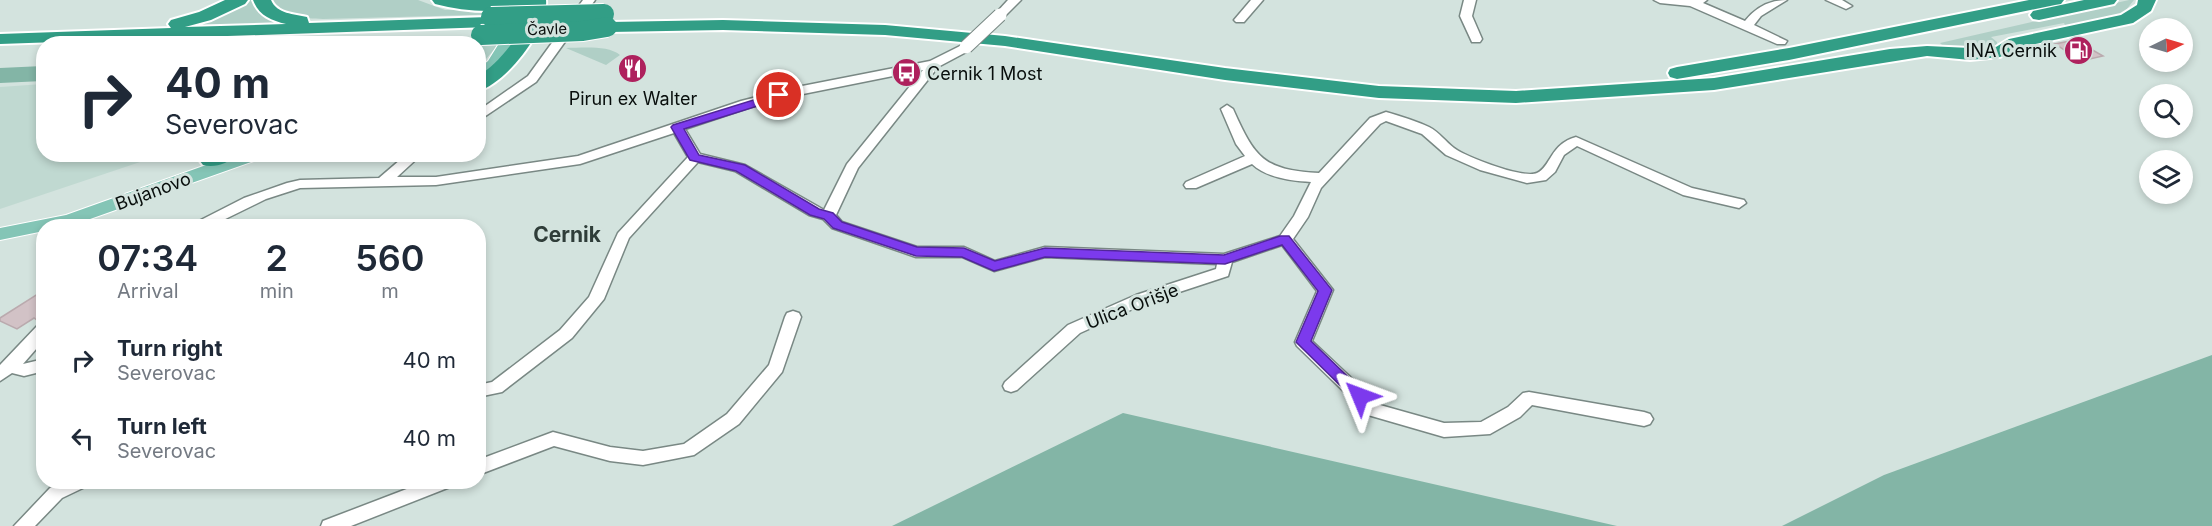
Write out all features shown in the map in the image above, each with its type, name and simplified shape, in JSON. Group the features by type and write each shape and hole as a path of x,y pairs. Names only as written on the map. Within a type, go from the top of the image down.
{"highway":[{"path":"0,34 160,27 196,19 239,0"},
{"path":"262,0 268,12 306,22 489,22 583,31 609,20 726,15 889,20 1007,31 1377,82 1515,87 1674,74 1846,43 2055,0"},
{"path":"441,0 460,5 489,22"},
{"path":"441,0 478,0"},
{"path":"1846,43 1879,32 2030,0"},
{"path":"1663,86 1846,56 2108,0"},
{"path":"609,20 885,30 952,35 1082,51 1225,74 1379,92 1516,97 1723,83 1927,51 1970,54 2000,52 2015,43 2127,19 2145,7 2146,0"},
{"path":"353,36 489,22 535,3 538,9 513,56 486,81"},
{"path":"258,36 489,22 518,7 521,18"},
{"path":"86,36 489,22"},
{"path":"0,39 36,38"},
{"path":"0,50 36,47"},
{"path":"0,50 36,51"},
{"path":"486,66 500,55"}],"main road":[{"path":"486,70 500,55 521,18 535,3 547,0"},
{"name":"Bujanovo","path":"50,219 102,203 209,162"},
{"name":"Bujanovo","path":"66,219 89,214 234,162"},
{"name":"Bujanovo","path":"7,232 36,223"},
{"name":"Bujanovo","path":"7,232 36,226"}],"street":[{"path":"486,111 532,79 589,0"},
{"path":"216,219 258,196 282,188 320,182 436,181 552,165 608,152 677,127 783,94 933,64 966,47 1014,0"},
{"path":"1240,20 1257,0"},
{"path":"1470,0 1466,16 1476,39"},
{"path":"1660,0 1697,1 1781,41"},
{"path":"1747,26 1757,14 1781,0"},
{"path":"1832,0 1846,6"},
{"path":"828,216 852,167 933,64"},
{"path":"1227,109 1240,141 1252,158 1268,169 1289,177 1323,178"},
{"path":"677,127 694,158 740,168 814,212 828,216 837,225 916,252 964,252 994,266 1045,252 1225,259 1285,239 1301,217 1315,186 1375,121 1386,116 1427,131 1451,152 1485,167 1527,179 1541,177 1550,169 1559,152 1576,141 1688,192 1739,203"},
{"path":"486,390 496,388 566,334 596,299 623,236 694,158"},
{"path":"1191,185 1252,158"},
{"path":"383,183 407,162"},
{"path":"1285,239 1325,290 1303,342 1374,410 1444,430 1484,429 1514,412 1529,398 1644,419"},
{"name":"Ulica Orišje","path":"1011,386 1074,329 1141,299 1223,272 1225,259"},
{"path":"486,465 553,439 610,454 642,458 688,450 733,419 776,368 793,317"},
{"path":"5,371 36,338"},
{"path":"5,371 36,367"},
{"path":"22,526 56,493 64,489"},
{"path":"330,526 426,489"}],"shaded area":[{"path":"246,0 254,0 260,12 280,23 179,27"},
{"path":"272,0 418,0 445,10 505,9 514,14 316,19 287,14"},
{"path":"2134,0 2122,15 2066,27 2064,23 1991,37 1997,42 1997,47 1988,51 1943,46 1940,43"},
{"path":"505,37 486,59 486,38"},
{"path":"566,48 602,48 620,55 606,65"},
{"path":"36,84 36,162 140,162 0,209 0,87"}],"green space":[{"path":"36,66 36,81 0,83 0,68"},
{"path":"2212,355 2212,526 1782,526 1884,475"},
{"path":"1123,413 1617,526 892,526"}],"building":[{"name":"INA Cernik","path":"2075,40 2103,56 2081,61 2055,44"},
{"path":"36,295 36,319 34,318 17,329 0,321 0,318"}],"place":[{"name":"INA Cernik","path":"2078,50"},
{"name":"Pirun ex Walter","path":"633,69"},
{"name":"Cernik 1 Most","path":"906,73"}],"district":[{"name":"Cernik","path":"567,234"}],"route":[{"path":"779,95 677,127 694,158 740,168 814,212 828,216 837,225 916,252 964,252 994,266 1045,252 1225,259 1285,239 1325,290 1303,342 1360,396"}]}
